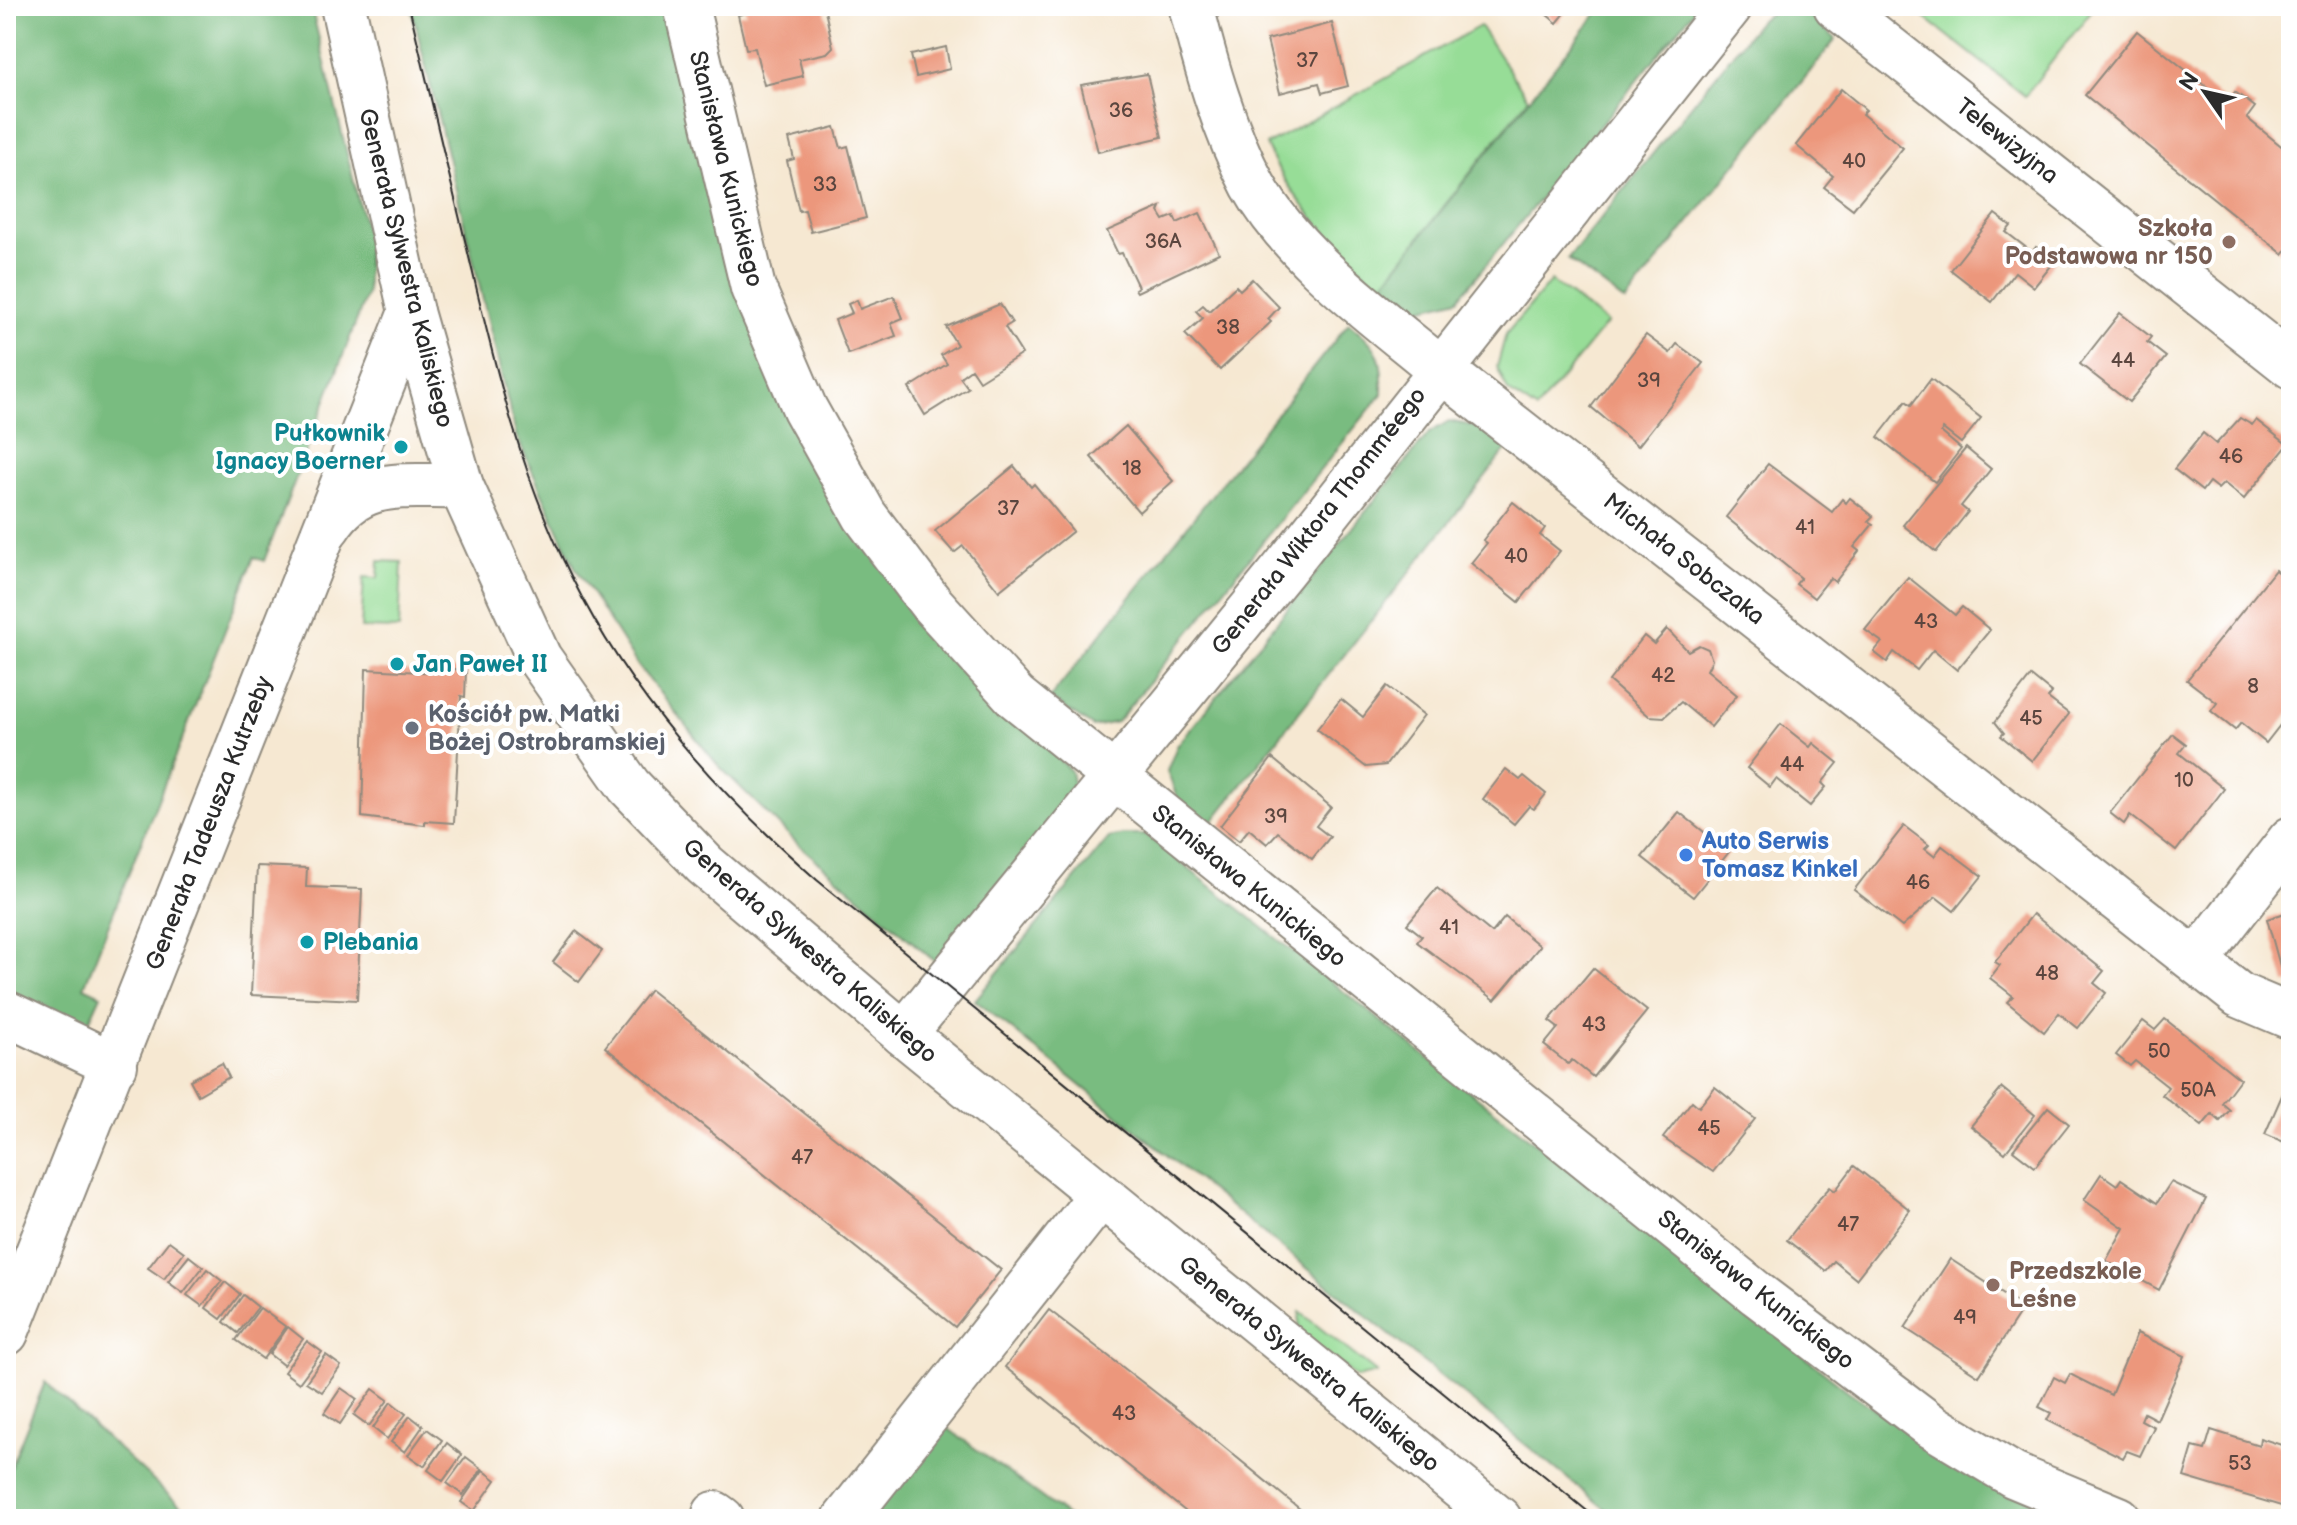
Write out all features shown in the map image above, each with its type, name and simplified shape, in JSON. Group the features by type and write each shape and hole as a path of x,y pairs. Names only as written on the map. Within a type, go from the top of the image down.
{"street":[{"name":"Generała Sylwestra Kaliskiego","path":"343,6 411,312 461,486 539,658 629,786 705,865 904,1034 1499,1519"},
{"name":"Stanisława Kunickiego","path":"686,6 753,288 812,422 865,516 930,602 1016,697 1757,1294 1930,1425 2013,1475 2119,1519"},
{"name":"Michała Sobczaka","path":"1191,6 1210,73 1254,186 1290,233 1335,280 1440,369 2239,995 2291,1017"},
{"name":"Generała Wiktora Thomméego","path":"904,1034 1283,570 1730,6"},
{"name":"Telewizyjna","path":"1836,6 2291,366"},
{"name":"Generała Tadeusza Kutrzeby","path":"6,1333 115,1065 318,542 411,312"},
{"path":"318,542 340,509 359,494 395,487 461,486"},
{"path":"2197,960 2291,839"},
{"path":"6,1013 115,1065"},
{"path":"845,1519 1101,1195"}],"green space":[{"path":"14,6 311,6 367,236 367,293 264,561 254,557 84,987 101,995 85,1030 6,1003 6,259"},
{"path":"411,6 674,6 745,298 1005,707 1071,771 1074,788 1056,824 938,964 799,845 716,763 638,666 575,567 516,435"},
{"path":"1603,6 1698,6 1458,299 1412,311 1380,288"},
{"path":"1910,6 2095,6 2025,96"},
{"path":"1782,7 1807,13 1836,39 1625,302 1568,259 1760,20"},
{"path":"1480,26 1528,99 1380,288 1302,204 1276,166 1266,145"},
{"path":"1551,281 1607,323 1536,410 1508,391 1497,367 1506,334"},
{"path":"1349,323 1377,353 1382,394 1117,722 1093,727 1050,698"},
{"path":"1449,421 1479,427 1507,449 1210,825 1178,800 1167,771 1177,746 1429,433"},
{"path":"379,561 402,562 399,629 361,628 364,577 378,578"},
{"path":"1146,835 1848,1391 1935,1450 2067,1519 1622,1519 1614,1516 975,1000 1109,838"},
{"path":"1300,1312 1377,1373 1357,1378 1298,1331"},
{"path":"45,1382 195,1519 6,1519 6,1478"},
{"path":"942,1424 1071,1519 862,1519"}],"building":[{"path":"744,6 824,6 833,47 827,53 799,59 803,76 764,85 755,48 746,49 738,15 746,13"},
{"path":"1536,6 1571,6 1557,23"},
{"path":"1332,23 1348,86 1322,93 1319,83 1280,93 1267,40"},
{"path":"2137,31 2227,103 2235,92 2255,107 2247,118 2291,154 2291,244 2283,254 2085,95"},
{"path":"946,47 950,69 916,77 911,55"},
{"path":"1147,74 1162,137 1098,152 1081,85"},
{"path":"1841,89 1866,110 1862,114 1903,148 1853,209 1824,187 1833,176 1796,145"},
{"path":"835,127 841,148 848,146 866,218 811,232 805,210 799,211 787,161 794,159 789,139"},
{"path":"1161,207 1159,212 1164,220 1174,216 1177,223 1200,213 1219,253 1137,292 1135,289 1138,287 1122,253 1118,254 1107,231"},
{"path":"1995,214 2011,226 2006,232 2032,252 2036,247 2055,261 2034,287 2015,272 1992,302 1951,270"},
{"path":"1252,279 1279,307 1268,319 1271,322 1220,370 1185,334 1203,318 1196,311 1203,305 1209,311 1236,286 1240,290"},
{"path":"894,296 903,318 891,323 896,336 848,354 835,320 852,313 848,304 857,300 860,309"},
{"path":"1000,304 1012,323 1005,327 1022,354 979,381 971,369 960,377 968,388 925,415 909,388 947,364 941,355 957,345 946,327"},
{"path":"2120,313 2151,337 2147,342 2166,357 2129,402 2080,364"},
{"path":"1646,335 1670,353 1677,344 1703,363 1638,446 1591,407"},
{"path":"1931,379 1981,418 1961,443 1943,429 1941,432 1961,449 1935,482 1878,437 1906,401 1911,405"},
{"path":"2240,418 2252,425 2256,420 2288,445 2244,499 2224,483 2218,489 2209,482 2202,491 2174,469 2203,433 2216,444"},
{"path":"1126,426 1173,481 1139,512 1091,457"},
{"path":"1966,448 1991,469 1961,506 1968,512 1936,552 1903,525"},
{"path":"1768,464 1832,512 1842,499 1846,503 1850,498 1873,516 1868,521 1873,524 1854,547 1859,551 1835,582 1830,578 1814,598 1796,584 1801,578 1726,517"},
{"path":"1014,466 1031,487 1034,484 1073,531 999,591 963,546 954,553 935,531"},
{"path":"1513,502 1545,528 1540,535 1560,551 1519,602 1471,563 1487,543 1483,540"},
{"path":"2275,570 2291,584 2291,598 2284,606 2291,612 2291,711 2266,743 2241,723 2235,730 2211,711 2217,703 2187,680"},
{"path":"1908,577 1955,615 1962,607 1990,630 1957,670 1933,650 1917,670 1894,652 1887,662 1874,652 1882,642 1865,630"},
{"path":"1667,629 1688,651 1699,645 1708,649 1712,660 1707,670 1737,695 1711,727 1681,702 1664,717 1649,716 1609,681 1644,636 1654,644"},
{"name":"Kościół pw. Matki Bożej Ostrobramskiej","path":"439,668 466,670 465,697 461,696 454,823 425,821 425,825 362,817 366,669 439,673"},
{"path":"2031,676 2052,693 2048,698 2069,714 2032,761 2001,736 2004,733 1995,722"},
{"path":"1387,686 1424,715 1386,765 1366,767 1317,729 1341,699 1363,717"},
{"path":"1781,724 1810,747 1813,743 1838,763 1822,783 1826,787 1810,806 1776,779 1770,787 1747,768"},
{"path":"2173,734 2186,744 2179,753 2224,789 2176,851 2130,815 2124,824 2110,813"},
{"path":"1272,758 1331,807 1316,826 1330,837 1312,859 1278,832 1267,844 1249,829 1239,841 1220,826"},
{"path":"1506,769 1520,780 1524,776 1546,794 1534,809 1529,806 1514,824 1483,799"},
{"name":"Auto Serwis Tomasz Kinkel","path":"1679,812 1729,852 1693,897 1642,857"},
{"path":"1904,826 1929,845 1925,849 1934,856 1942,846 1982,876 1954,911 1936,897 1902,927 1854,890"},
{"name":"Plebania","path":"257,866 307,868 306,887 362,889 357,1000 251,995"},
{"path":"1437,888 1492,933 1505,917 1540,946 1495,1000 1417,942 1422,936 1407,924"},
{"path":"2291,911 2291,983 2285,984 2267,919"},
{"path":"2033,914 2104,971 2094,983 2106,993 2078,1028 2059,1013 2044,1032 2007,1002 2013,996 1990,978 2000,965 1995,962"},
{"path":"576,931 602,951 579,982 553,962"},
{"path":"1593,968 1647,1011 1593,1077 1572,1060 1568,1064 1544,1045 1558,1028 1549,1021"},
{"path":"650,990 1001,1270 955,1327 605,1047"},
{"path":"2165,1019 2240,1079 2222,1103 2230,1110 2220,1121 2212,1114 2202,1126 2162,1095 2168,1087 2135,1061 2130,1066 2116,1055 2143,1021 2155,1030"},
{"path":"222,1063 229,1077 198,1095 190,1080"},
{"path":"1715,1087 1755,1119 1713,1172 1663,1138 1692,1101 1699,1107"},
{"path":"2002,1088 2035,1115 2005,1153 1971,1126"},
{"path":"2283,1093 2291,1096 2291,1145 2265,1134"},
{"path":"2048,1107 2069,1124 2035,1167 2013,1150"},
{"path":"1854,1166 1910,1210 1856,1279 1834,1261 1826,1271 1787,1240 1820,1198 1830,1187 1835,1191"},
{"path":"2101,1174 2117,1185 2121,1179 2157,1203 2171,1182 2206,1199 2159,1290 2106,1261 2124,1228 2084,1200"},
{"path":"169,1241 184,1252 164,1279 148,1268"},
{"path":"189,1256 203,1267 183,1293 168,1282"},
{"path":"1950,1259 2024,1307 1979,1376 1905,1328"},
{"path":"207,1269 222,1281 202,1306 187,1295"},
{"path":"225,1282 240,1294 221,1319 206,1308"},
{"path":"243,1295 258,1307 238,1333 224,1322"},
{"path":"260,1308 286,1327 263,1359 236,1340"},
{"path":"1049,1310 1312,1519 1195,1519 1005,1367"},
{"path":"288,1327 303,1339 283,1365 269,1354"},
{"path":"2137,1333 2185,1356 2157,1420 2144,1413 2141,1420 2154,1427 2140,1456 2127,1451 2123,1458 2047,1420 2051,1413 2039,1407 2054,1377 2065,1383 2070,1374 2111,1395"},
{"path":"307,1341 322,1352 299,1383 284,1372"},
{"path":"326,1355 341,1366 322,1392 306,1382"},
{"path":"341,1388 357,1399 340,1424 324,1413"},
{"path":"373,1389 388,1400 369,1426 354,1415"},
{"path":"391,1402 406,1414 387,1439 373,1428"},
{"path":"410,1416 423,1426 405,1452 391,1442"},
{"path":"427,1429 442,1440 424,1466 408,1455"},
{"path":"2211,1430 2259,1445 2260,1438 2291,1448 2291,1509 2184,1477 2193,1447 2205,1450"},
{"path":"447,1443 462,1455 443,1481 428,1470"},
{"path":"466,1457 482,1469 463,1495 447,1483"},
{"path":"483,1470 496,1480 474,1511 461,1502"}],"tram line":[{"path":"409,6 490,345 524,462 571,576 594,620 649,702 711,777 817,880 1597,1519"}],"place":[{"name":"Szkoła Podstawowa nr 150","path":"2229,242"},
{"name":"Pułkownik Ignacy Boerner","path":"401,447"},
{"name":"Jan Paweł II","path":"397,664"},
{"name":"Kościół pw. Matki Bożej Ostrobramskiej","path":"412,728"},
{"name":"Auto Serwis Tomasz Kinkel","path":"1686,855"},
{"name":"Plebania","path":"307,942"},
{"name":"Przedszkole Leśne","path":"1993,1285"}]}
